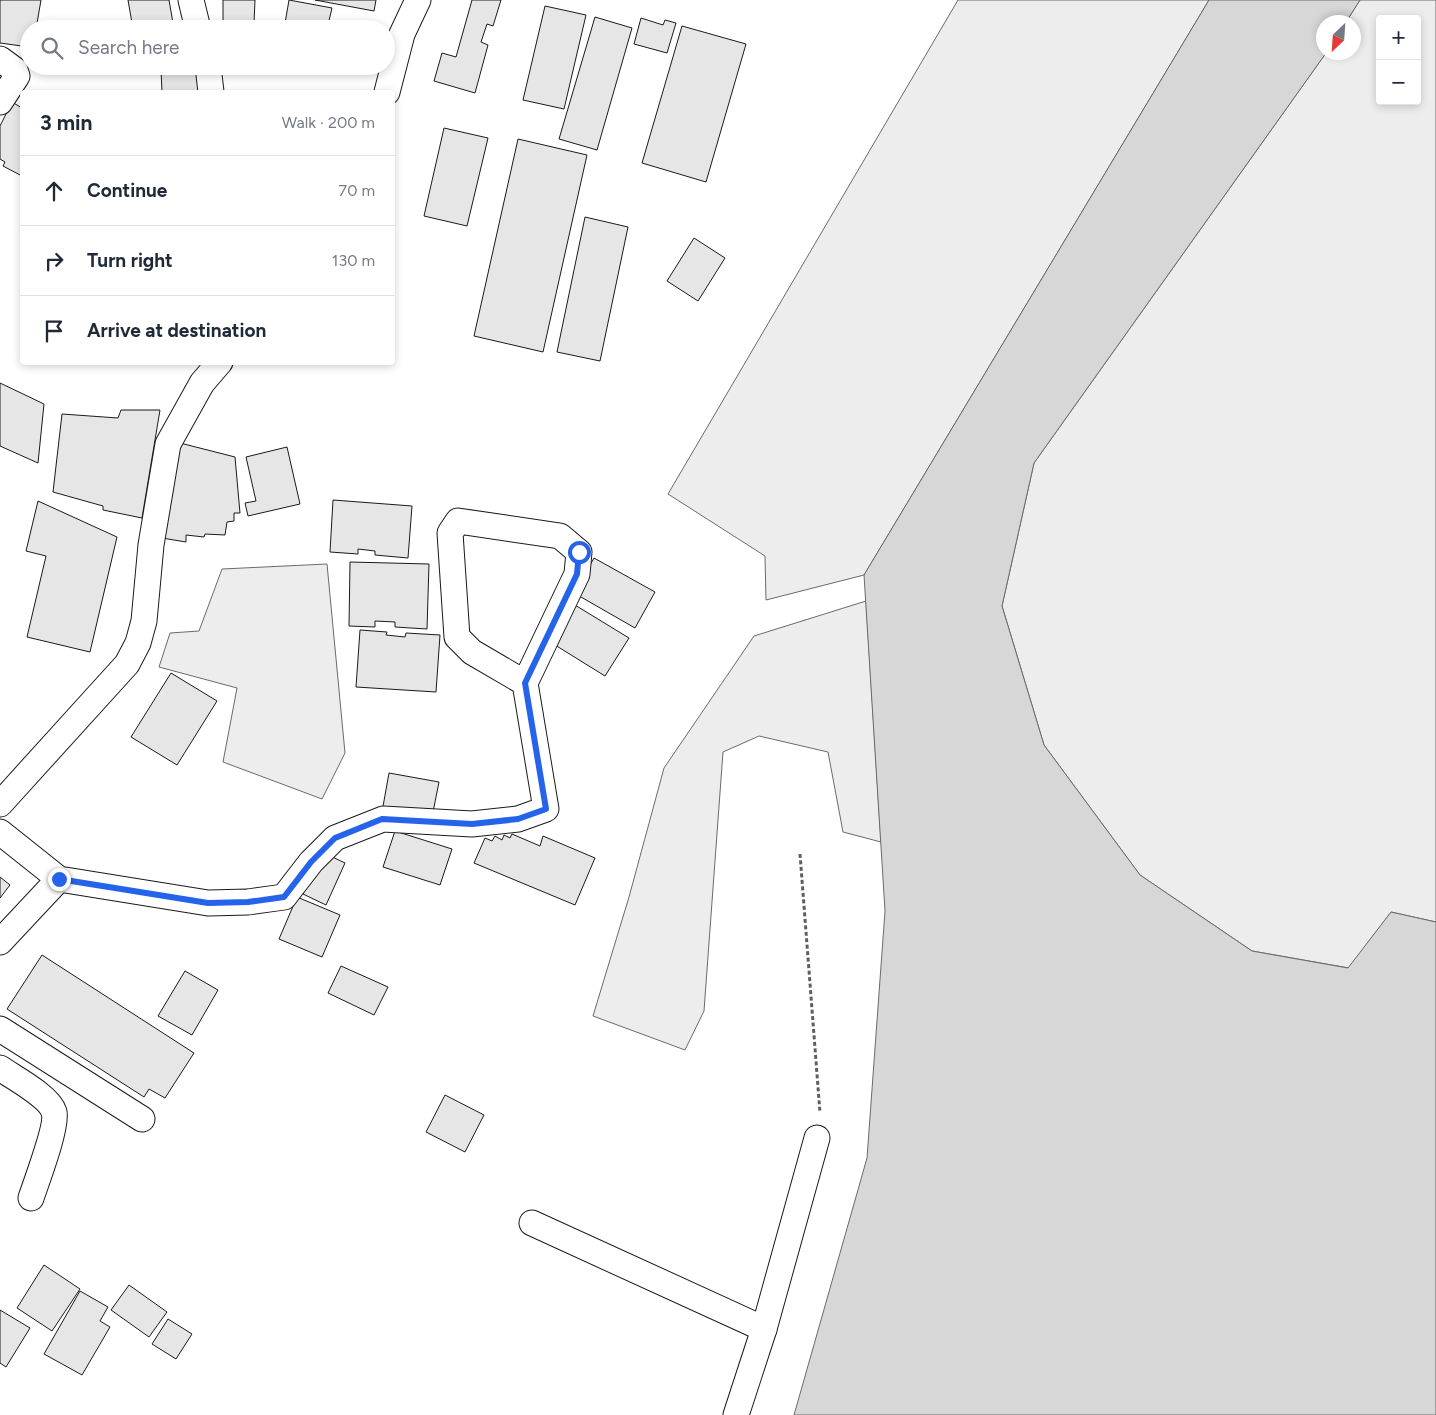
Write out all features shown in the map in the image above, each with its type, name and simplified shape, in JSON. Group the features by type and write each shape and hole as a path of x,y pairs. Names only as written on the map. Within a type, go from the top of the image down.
{"street":[{"path":"191,0 196,20"},
{"path":"395,63 402,34 418,0"},
{"path":"0,60 15,70 17,76 10,96"},
{"path":"209,75 211,90"},
{"path":"388,90 392,75"},
{"path":"0,804 127,664 138,644 144,621 151,545 168,444 202,384 218,365"},
{"path":"0,832 59,879 208,903 248,902 284,897 311,862 335,838 382,819 472,824 518,819 546,809 525,683 577,574 579,552 560,536 458,521 450,533 457,637 472,652 525,683"},
{"path":"0,942 59,879"},
{"path":"0,1029 142,1119"},
{"path":"0,1068 44,1098 54,1112 54,1127 31,1198"},
{"path":"736,1415 764,1329 817,1138"},
{"path":"532,1223 764,1329"}],"path":[{"path":"800,854 820,1112 817,1138"}],"shaded area":[{"path":"958,0 1209,0 864,575 766,600 765,556 668,494"},
{"path":"1209,0 1360,0 1350,15 1316,15 1316,60 1321,60 1034,463 1002,606 1044,745 1140,875 1252,951 1348,968 1391,912 1436,922 1436,1415 794,1415 867,1158 885,911 864,575"},
{"path":"1360,0 1436,0 1436,922 1391,912 1349,968 1252,951 1140,875 1044,745 1002,606 1034,463 1321,60 1361,60 1361,15 1350,15"},
{"path":"327,564 345,753 322,799 223,762 237,688 159,667 170,633 199,631 222,569"},
{"path":"866,601 881,842 843,832 828,752 759,736 723,752 704,1011 685,1050 593,1016 629,897 664,768 754,636"}],"building":[{"path":"0,0 41,0 38,20 20,20 20,46 0,43"},
{"path":"128,0 169,0 172,20 131,20"},
{"path":"223,0 255,0 254,20 223,20"},
{"path":"289,0 332,8 329,20 286,20"},
{"path":"315,0 376,0 374,11"},
{"path":"472,0 501,0 493,26 487,24 481,42 488,45 475,93 434,81 442,53 456,57"},
{"path":"545,6 586,15 564,109 523,100"},
{"path":"595,17 632,28 597,150 559,139"},
{"path":"641,18 663,25 665,20 676,23 667,53 634,44"},
{"path":"682,26 746,44 706,182 642,163"},
{"path":"161,75 205,75 206,90 162,90"},
{"path":"12,102 20,107 20,175 3,166 5,162 0,159 0,126"},
{"path":"444,128 488,138 467,226 424,216"},
{"path":"518,139 587,155 543,352 474,336"},
{"path":"585,217 628,227 600,361 557,352"},
{"path":"694,238 725,258 698,301 667,281"},
{"path":"0,383 44,404 38,463 0,446"},
{"path":"121,410 160,410 142,518 103,510 103,506 53,492 62,414 118,418"},
{"path":"180,443 235,457 240,513 234,513 234,521 227,522 225,535 205,534 204,537 186,535 186,542 162,538"},
{"path":"287,447 300,504 248,516 245,503 256,501 246,457"},
{"path":"333,500 412,506 408,558 375,555 375,551 358,549 358,554 330,552"},
{"path":"38,501 117,537 90,652 27,637 46,556 26,551"},
{"path":"594,558 655,592 635,628 574,593"},
{"path":"350,562 429,564 427,629 395,627 395,622 375,621 375,627 349,626"},
{"path":"570,602 629,638 605,676 547,640"},
{"path":"360,630 387,632 386,635 405,637 406,633 440,635 436,692 356,687"},
{"path":"171,673 217,701 177,765 131,737"},
{"path":"389,773 439,782 431,822 382,812"},
{"path":"395,831 452,849 440,885 383,867"},
{"path":"512,834 540,846 543,836 595,858 575,905 474,863 485,838 492,841 495,836 502,840 504,835 510,838"},
{"path":"322,852 345,863 326,905 303,894"},
{"path":"0,877 10,885 0,898"},
{"path":"297,897 340,915 322,957 279,939"},
{"path":"42,955 194,1053 165,1098 149,1089 144,1097 7,1009"},
{"path":"341,966 388,987 374,1015 328,993"},
{"path":"185,971 218,990 192,1035 158,1016"},
{"path":"445,1095 484,1115 465,1152 426,1132"},
{"path":"44,1265 80,1289 52,1331 17,1308"},
{"path":"129,1285 167,1312 149,1337 111,1310"},
{"path":"80,1291 108,1307 100,1321 110,1327 82,1375 44,1354"},
{"path":"0,1310 30,1328 6,1367 0,1363"},
{"path":"168,1319 192,1334 176,1359 152,1344"}],"route":[{"path":"59,879 208,903 248,902 284,897 311,862 335,838 382,819 472,824 518,819 546,809 539,755 525,683 577,574 579,552"}]}
